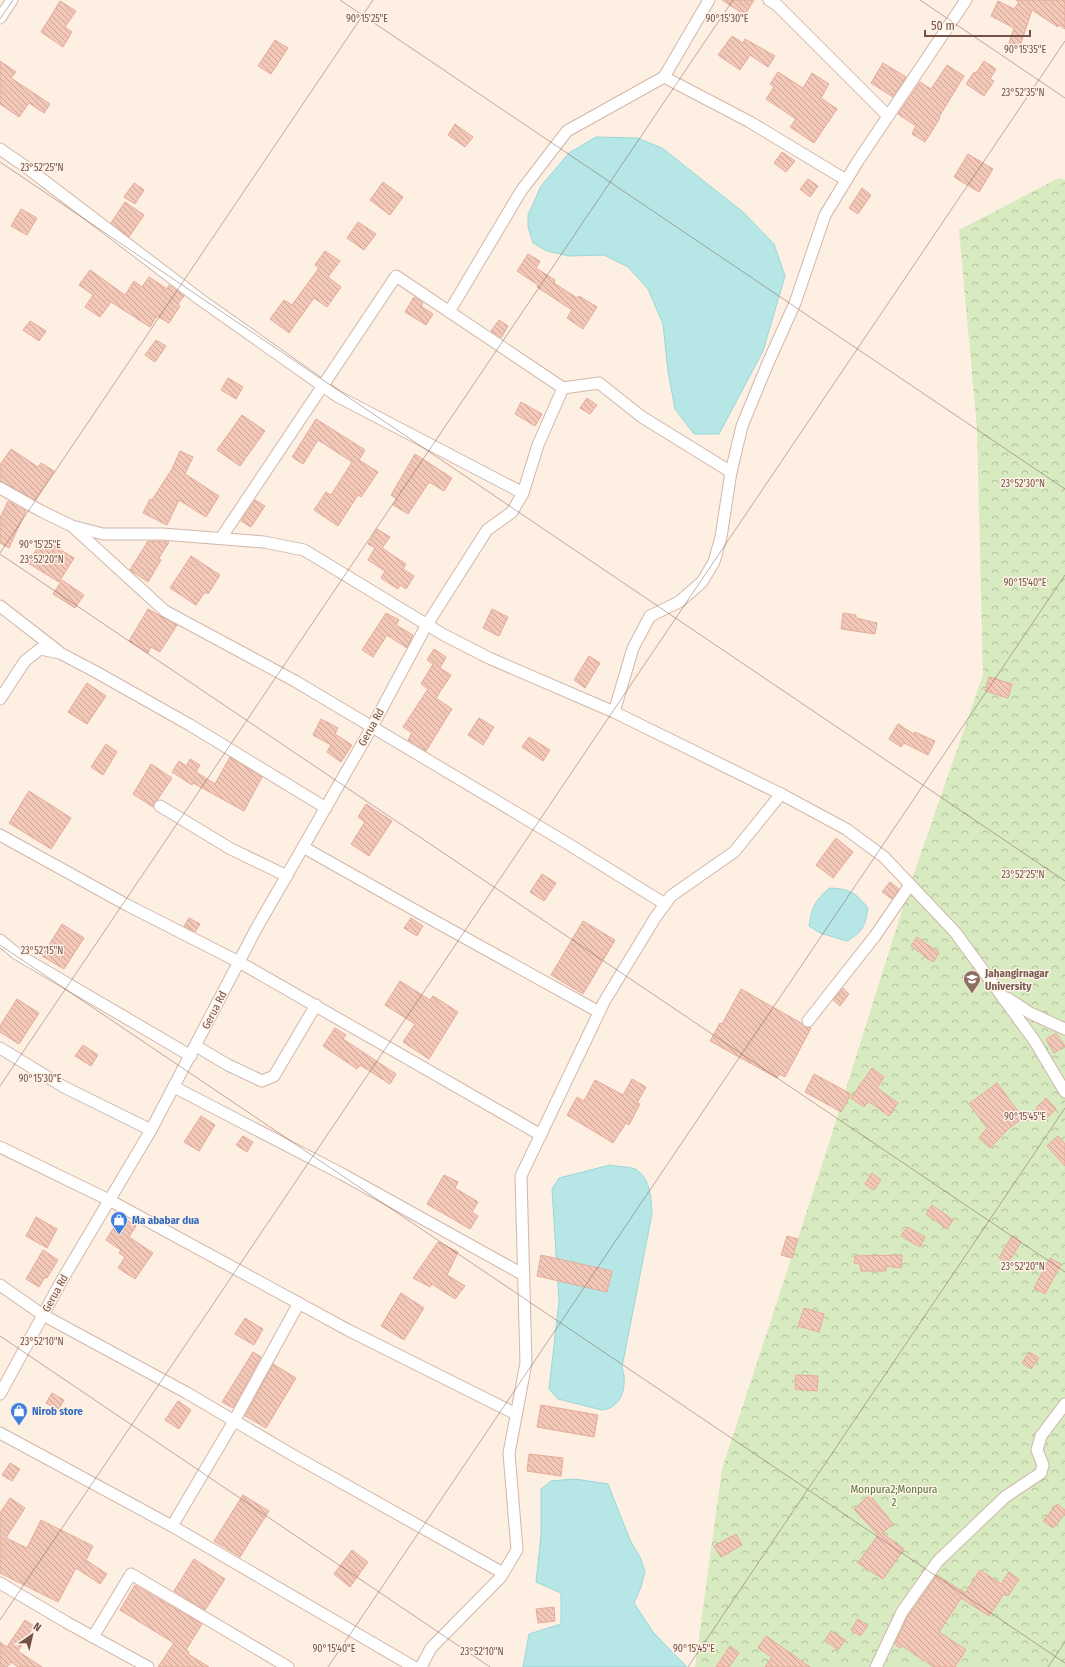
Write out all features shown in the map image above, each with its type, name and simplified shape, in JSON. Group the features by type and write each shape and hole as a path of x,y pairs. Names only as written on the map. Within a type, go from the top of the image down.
{"street":[{"path":"0,18 12,0"},
{"path":"449,312 521,191 567,131 664,77 709,0"},
{"path":"769,0 777,5 888,116"},
{"path":"614,712 633,648 650,616 679,602 702,582 714,562 722,537 731,472 742,426 795,303 825,215 846,180 966,0"},
{"path":"664,77 750,122 846,180"},
{"path":"0,149 26,166 201,300 336,396 523,493"},
{"path":"221,538 396,276 563,388 600,383 642,417 731,472"},
{"name":"Gerua Rd","path":"0,1394 43,1315 151,1130 239,962 372,727 426,626 487,530 512,512 523,493 538,444 563,388"},
{"path":"0,488 41,511 72,526 102,534 162,534 221,538 264,542 304,550 426,626 489,658 614,712 781,794 846,829 884,857 955,932 1034,1040 1065,1092"},
{"path":"72,526 165,611 295,681 565,842 665,904"},
{"path":"0,606 60,653 190,725 326,808"},
{"path":"0,699 25,661 40,649 60,653"},
{"path":"421,1667 431,1648 500,1578 517,1550 509,1453 526,1363 521,1176 599,1012 651,924 671,896 734,852 781,794"},
{"path":"160,806 231,849 287,876"},
{"path":"0,835 127,905 239,962 541,1135"},
{"path":"303,847 599,1012"},
{"path":"808,1021 875,936 910,884"},
{"path":"0,940 17,954 191,1056"},
{"path":"1001,995 1030,1013 1065,1029"},
{"path":"196,1046 228,1065 262,1081 274,1076 316,1005"},
{"path":"0,1048 64,1087 151,1130"},
{"path":"174,1087 342,1174 524,1274"},
{"path":"0,1147 109,1200 348,1330 516,1414"},
{"path":"0,1285 43,1315 187,1393 503,1573"},
{"path":"172,1526 234,1421 299,1303"},
{"path":"876,1667 902,1612 938,1561 1005,1497 1041,1473 1043,1465 1037,1450 1041,1436 1065,1404"},
{"path":"0,1433 172,1526 414,1667"},
{"path":"93,1637 131,1574 288,1667"},
{"path":"0,1583 148,1667"}],"green space":[{"name":"Monpura2;Monpura 2","path":"1059,178 1065,180 1065,1667 695,1667 722,1469 822,1165 910,885 983,675 977,428 959,230"}],"water":[{"path":"596,137 637,138 662,148 743,212 774,244 785,276 763,351 719,434 694,434 675,409 668,371 663,324 648,289 628,267 604,255 569,256 547,251 533,243 528,227 528,215 541,186 569,153"},
{"path":"830,888 843,889 856,895 868,908 863,927 857,934 847,941 820,933 809,926 811,914 815,904"},
{"path":"610,1165 632,1168 640,1173 649,1189 652,1214 622,1367 624,1379 623,1393 615,1404 602,1410 558,1399 549,1389 559,1301 552,1189 559,1178"},
{"path":"575,1479 608,1484 630,1540 640,1557 645,1571 641,1587 634,1603 653,1632 687,1667 523,1667 529,1634 561,1624 561,1593 536,1582 541,1535 541,1489 551,1481"}],"building":[{"path":"722,0 754,0 745,15"},
{"path":"1016,0 1065,0 1065,29 1059,25 1058,27 1032,10 1020,46 1009,43 1014,28 991,16 998,1 1014,9 1019,2"},
{"path":"60,1 76,11 65,27 72,32 63,47 41,32"},
{"path":"732,36 743,43 745,39 775,56 768,67 750,55 740,70 718,55"},
{"path":"275,40 288,48 271,74 258,66"},
{"path":"0,61 16,72 11,78 50,104 44,113 29,103 19,117 0,104"},
{"path":"984,61 996,69 990,79 994,81 984,96 966,84"},
{"path":"883,63 906,77 893,97 871,83"},
{"path":"947,65 964,76 925,142 912,134 916,126 898,114 920,82 931,89"},
{"path":"778,72 803,88 812,73 829,84 821,98 837,109 814,143 790,127 796,119 766,99 774,87 770,84"},
{"path":"455,124 473,137 465,147 448,135"},
{"path":"782,152 795,161 786,172 774,163"},
{"path":"968,154 993,169 979,192 954,177"},
{"path":"808,179 818,186 810,197 800,189"},
{"path":"383,182 403,197 390,215 370,200"},
{"path":"134,183 144,190 135,204 124,197"},
{"path":"862,188 871,195 858,214 849,208"},
{"path":"125,202 144,215 129,237 111,223"},
{"path":"21,209 37,218 27,235 11,226"},
{"path":"358,222 376,234 364,250 347,238"},
{"path":"325,251 340,261 328,277 341,287 327,307 314,298 289,333 270,319 284,300 292,305 319,268 315,265"},
{"path":"528,254 540,261 536,268 555,280 554,283 577,298 579,296 597,307 583,329 567,318 572,310 537,287 538,285 517,271"},
{"path":"90,270 125,295 134,281 142,287 149,277 167,289 169,285 184,296 178,304 180,306 169,323 157,316 150,327 111,302 100,317 85,307 93,295 79,285"},
{"path":"414,297 423,303 421,306 433,314 426,325 405,312"},
{"path":"499,320 508,326 501,338 491,331"},
{"path":"30,321 46,331 39,341 23,330"},
{"path":"156,340 166,346 155,362 145,355"},
{"path":"228,378 243,387 236,399 221,390"},
{"path":"587,398 597,405 590,414 580,408"},
{"path":"521,402 542,414 535,426 515,414"},
{"path":"242,415 265,431 240,466 217,450"},
{"path":"316,419 365,450 359,460 378,472 361,497 358,495 338,526 314,510 326,492 331,495 352,462 318,440 303,464 292,457"},
{"path":"11,449 38,467 41,463 54,471 35,500 0,481 0,465"},
{"path":"180,451 193,457 185,474 219,496 206,517 179,500 167,525 143,513 150,499 152,500 172,469"},
{"path":"415,454 452,478 444,491 429,482 408,514 393,505 397,499 391,495"},
{"path":"255,500 265,506 251,527 241,521"},
{"path":"8,501 26,511 9,548 0,543 0,518"},
{"path":"377,529 390,537 382,548 406,564 403,569 414,576 406,589 400,585 398,589 381,578 385,571 368,560 375,548 368,544"},
{"path":"43,539 74,558 59,582 28,563"},
{"path":"148,541 169,542 159,558 161,560 148,582 130,570"},
{"path":"191,556 220,575 208,594 205,592 196,605 170,588"},
{"path":"62,580 84,595 75,608 53,594"},
{"path":"148,609 177,625 160,652 151,647 148,653 129,641"},
{"path":"492,609 508,617 499,636 483,628"},
{"path":"386,613 399,620 396,625 413,635 407,648 387,635 373,657 362,650"},
{"path":"843,613 856,615 856,618 877,623 875,634 841,629"},
{"path":"434,649 446,657 440,668 451,675 436,698 452,709 426,751 408,740 412,733 403,727 428,689 421,684 433,664 427,660"},
{"path":"589,656 600,663 585,688 574,680"},
{"path":"989,677 1012,684 1008,698 985,691"},
{"path":"87,683 106,696 87,724 68,712"},
{"path":"479,718 494,727 483,745 468,735"},
{"path":"321,719 338,728 335,734 352,745 341,762 327,752 331,745 313,735"},
{"path":"898,724 914,734 915,732 935,741 928,755 904,743 901,747 889,739"},
{"path":"529,737 550,750 543,761 522,747"},
{"path":"106,744 117,752 103,775 91,767"},
{"path":"230,757 262,777 244,811 193,783 192,785 172,772 179,761 186,766 190,759 200,765 196,772 215,784"},
{"path":"151,764 172,778 158,799 154,802 153,807 133,794"},
{"path":"29,791 71,818 51,849 9,823"},
{"path":"366,804 392,821 369,856 351,844 365,822 358,817"},
{"path":"836,838 853,852 833,878 816,865"},
{"path":"542,874 556,883 544,901 530,892"},
{"path":"890,882 899,889 892,899 882,892"},
{"path":"189,918 200,924 195,932 184,926"},
{"path":"411,918 423,926 417,936 404,928"},
{"path":"583,921 615,940 583,994 551,975"},
{"path":"62,924 84,938 64,969 42,956"},
{"path":"917,937 939,953 933,962 911,946"},
{"path":"400,981 430,1000 433,996 458,1012 429,1059 403,1042 415,1024 385,1005"},
{"path":"843,988 849,994 840,1006 833,1000"},
{"path":"741,989 801,1023 804,1027 811,1028 785,1077 779,1074 777,1078 710,1041 720,1023 722,1024"},
{"path":"17,999 39,1013 19,1044 0,1032 0,1026"},
{"path":"335,1028 346,1035 343,1039 396,1074 390,1084 360,1065 357,1069 323,1046"},
{"path":"1056,1033 1065,1046 1054,1053 1046,1039"},
{"path":"83,1045 98,1055 91,1066 75,1056"},
{"path":"872,1068 884,1077 877,1088 898,1103 889,1116 868,1101 864,1107 851,1098"},
{"path":"814,1074 851,1094 841,1112 805,1092"},
{"path":"632,1079 646,1087 637,1103 640,1104 629,1125 626,1123 613,1143 567,1115 577,1097 584,1101 595,1080 623,1095"},
{"path":"997,1083 1023,1118 1008,1129 990,1148 979,1138 987,1128 969,1104"},
{"path":"1046,1098 1056,1109 1047,1118 1036,1108"},
{"path":"201,1116 215,1125 199,1151 184,1142"},
{"path":"243,1136 253,1142 247,1152 236,1145"},
{"path":"1058,1136 1065,1144 1065,1166 1047,1146"},
{"path":"872,1173 881,1180 874,1190 865,1184"},
{"path":"444,1175 458,1182 455,1188 478,1202 472,1212 478,1216 470,1229 427,1204"},
{"path":"932,1205 953,1220 947,1229 926,1214"},
{"path":"121,1216 136,1226 129,1237 153,1253 135,1279 118,1268 125,1257 119,1253 121,1250 106,1240"},
{"path":"36,1217 57,1229 47,1248 26,1236"},
{"path":"907,1227 925,1237 920,1247 901,1236"},
{"path":"787,1236 798,1239 792,1258 781,1255"},
{"path":"1012,1236 1021,1242 1008,1263 999,1258"},
{"path":"438,1242 458,1252 447,1275 465,1286 455,1299 432,1284 430,1287 413,1278"},
{"path":"43,1250 58,1260 47,1278 45,1277 39,1287 26,1279"},
{"path":"541,1255 612,1271 607,1292 537,1276"},
{"path":"902,1255 901,1268 886,1266 886,1271 861,1271 860,1264 854,1263 855,1256"},
{"path":"1050,1258 1061,1264 1045,1294 1034,1288"},
{"path":"401,1293 424,1308 404,1340 381,1326"},
{"path":"804,1308 824,1314 819,1332 798,1326"},
{"path":"245,1318 263,1329 254,1345 235,1334"},
{"path":"253,1352 261,1357 233,1408 222,1402"},
{"path":"1029,1352 1039,1358 1031,1369 1022,1363"},
{"path":"273,1364 296,1378 266,1428 245,1416"},
{"path":"796,1375 818,1376 817,1391 795,1389"},
{"path":"52,1393 64,1400 58,1410 46,1403"},
{"path":"178,1401 191,1410 179,1429 165,1420"},
{"path":"541,1405 598,1415 594,1437 537,1427"},
{"path":"529,1454 563,1458 561,1476 527,1471"},
{"path":"10,1463 20,1469 12,1481 2,1475"},
{"path":"243,1495 269,1511 240,1557 214,1541"},
{"path":"870,1495 893,1524 882,1533 904,1549 883,1579 858,1563 878,1535 854,1509"},
{"path":"10,1498 25,1508 6,1538 27,1548 41,1520 93,1546 86,1560 107,1574 100,1584 76,1568 58,1602 0,1573 0,1513"},
{"path":"1057,1504 1065,1510 1065,1514 1053,1528 1043,1521"},
{"path":"736,1534 742,1545 721,1557 714,1546"},
{"path":"352,1550 368,1562 350,1587 334,1574"},
{"path":"194,1559 225,1579 205,1610 174,1591"},
{"path":"980,1570 1001,1584 1009,1572 1019,1579 1008,1596 1004,1594 989,1616 961,1598 939,1632 966,1650 955,1667 934,1667 902,1646 900,1648 895,1644 907,1618 937,1575 965,1593"},
{"path":"135,1585 202,1624 186,1650 189,1652 188,1654 209,1667 158,1667 174,1643 120,1610"},
{"path":"554,1607 555,1621 538,1623 536,1609"},
{"path":"858,1619 868,1626 860,1636 851,1630"},
{"path":"25,1620 34,1626 18,1651 42,1667 18,1667 11,1662 7,1667 0,1667 0,1642 7,1647"},
{"path":"831,1631 845,1640 838,1650 825,1640"},
{"path":"766,1636 810,1667 765,1667 772,1657 758,1648"},
{"path":"730,1646 739,1653 729,1667 716,1667"}],"place":[{"name":"Jahangirnagar University","path":"972,994"},
{"name":"Ma ababar dua","path":"119,1235"},
{"name":"Nirob store","path":"19,1426"}]}
